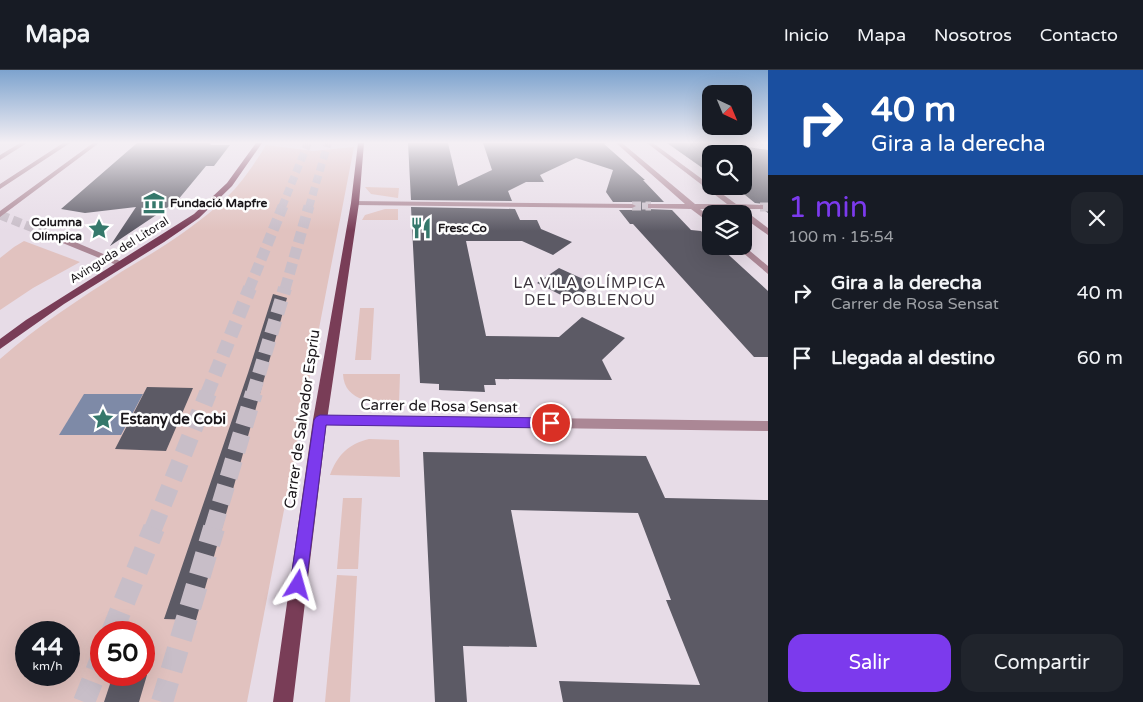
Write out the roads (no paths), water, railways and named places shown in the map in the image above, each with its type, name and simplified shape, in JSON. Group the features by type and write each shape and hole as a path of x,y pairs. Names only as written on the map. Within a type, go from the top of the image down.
{"main road":[{"name":"Avinguda del Litoral","path":"0,345 33,319 170,234 214,201 238,172"},
{"name":"Carrer de Salvador Espriu","path":"283,702 320,420 355,203 358,172"}],"street":[{"path":"0,187 22,172"},
{"path":"0,215 57,172"},
{"path":"654,172 702,214"},
{"path":"689,172 733,205"},
{"path":"355,203 632,206"},
{"path":"651,206 702,206"},
{"path":"752,207 760,207"},
{"path":"752,220 768,232"},
{"path":"46,233 122,264"},
{"path":"749,255 768,271"},
{"name":"Carrer de Rosa Sensat","path":"320,420 768,426"}],"water":[{"path":"84,394 143,394 121,435 59,435"}],"tunnel":[{"path":"282,207 296,172"},
{"path":"309,207 319,172"},
{"path":"249,289 283,206"},
{"path":"285,289 309,206"},
{"path":"632,206 651,206"},
{"path":"760,207 768,207"},
{"path":"0,215 46,233"},
{"path":"207,394 250,288"},
{"path":"253,394 285,288"},
{"path":"153,529 208,393"},
{"path":"213,529 254,393"},
{"path":"116,621 154,528"},
{"path":"162,702 214,528"},
{"path":"84,702 90,686"}],"place":[{"name":"Fundació Mapfre","path":"154,203"},
{"name":"Fresc Co","path":"421,228"},
{"name":"Columna Olímpica","path":"99,229"},
{"name":"Estany de Cobi","path":"103,419"}],"district":[{"name":"LA VILA OLÍMPICA DEL POBLENOU","path":"590,292"}]}
